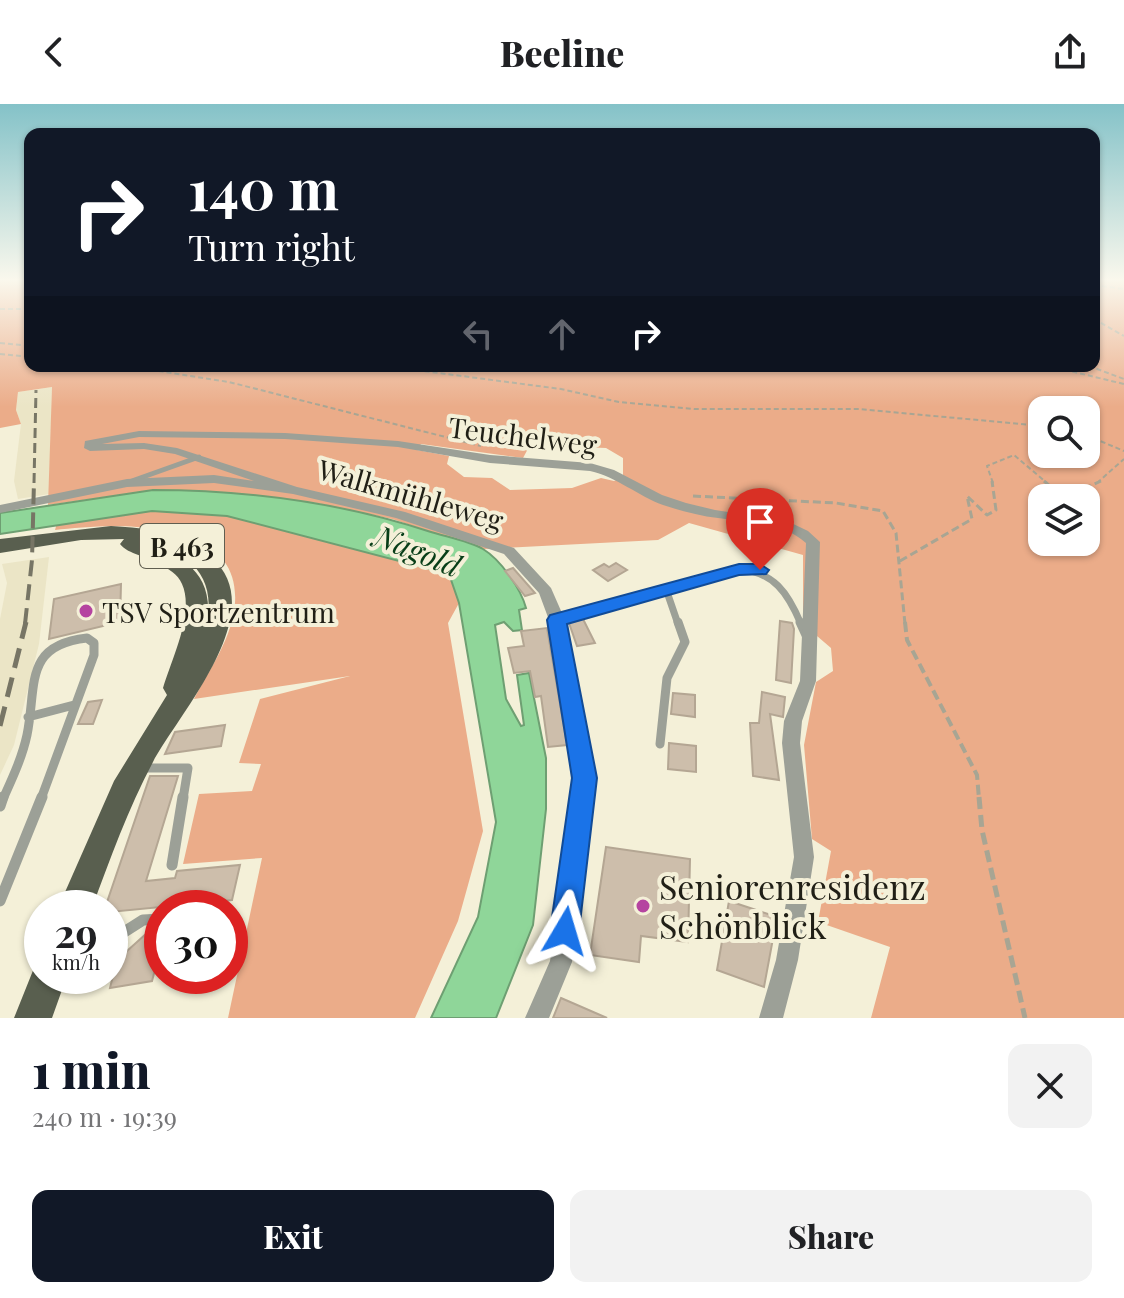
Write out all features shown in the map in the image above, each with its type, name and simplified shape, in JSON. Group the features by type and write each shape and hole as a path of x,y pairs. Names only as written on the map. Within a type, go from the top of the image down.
{"main road":[{"name":"B 463","path":"0,546 63,535 136,534 164,538 202,558 217,581 222,606 215,632 200,663 173,701 135,768 110,819 82,890"},
{"name":"B 463","path":"0,555 42,546 107,542 152,550 185,570 196,586 199,607 196,629 183,661 173,701"},
{"path":"33,1018 44,994"}],"street":[{"name":"Teuchelweg","path":"293,490 199,457 144,446 90,448 89,443 139,434 285,436 398,444 490,459 603,469 665,501 719,515 785,523 803,531 813,542 808,681 793,721 791,743 804,857 787,960 771,1018"},
{"name":"Walkmühleweg","path":"0,509 127,483 214,479 293,490 400,515 509,551 546,591 557,620 585,778 561,962 537,1018"}],"lane":[{"path":"127,483 199,457"},
{"path":"557,620 667,592 739,569 760,570 778,582 810,644"},
{"path":"660,744 667,678 685,642 667,592"},
{"path":"0,806 27,735 37,665 42,654 56,644 87,638 94,643 94,655 31,827 0,901"},
{"path":"28,717 74,705"},
{"path":"135,768 188,768 172,865"}],"path":[{"path":"1100,322 1124,336"},
{"path":"0,343 24,345"},
{"path":"0,354 24,356"},
{"path":"1100,371 1124,382"},
{"path":"165,372 229,382 482,446"},
{"path":"431,372 561,389 619,402 694,409 859,409 1028,425"},
{"path":"1077,372 1124,382"},
{"path":"1100,441 1124,451"},
{"path":"900,561 930,540 953,533 972,519 967,496 987,515 996,510 994,486 987,466 1014,455 1064,498 1110,477 1121,468 1124,459"},
{"path":"683,495 738,503 851,502 883,511 896,533 907,640 977,775 982,830 1025,1018"}],"shaded area":[{"path":"0,322 24,322 24,372 1100,372 1100,322 1124,322 1124,1018 871,1018 890,947 818,922 831,851 812,839 804,745 816,682 833,671 831,648 803,624 803,555 689,523 658,540 484,549 392,519 317,503 153,490 48,505 52,387 18,392 16,410 21,424 0,428","holes":["421,444 523,458 530,445 606,448 623,458 623,477 614,481 601,478 572,488 510,490 492,478 464,477 447,464 449,456 417,450"]},
{"path":"52,387 49,494 18,499 14,481 21,424 16,410 18,392"},
{"path":"154,511 227,516 449,574 459,603 448,623 483,831 458,921 415,1018 228,1018 233,994 248,994 248,924 262,858 183,864 199,794 252,791 261,764 239,763 260,699 350,676 194,699 219,653 233,616 235,603 231,574 217,553 195,539 168,531 107,526 55,530 57,523"},
{"path":"49,557 39,644 14,745 0,775 0,619 7,583 2,564"}],"water":[{"name":"Nagold","path":"153,490 259,495 363,513 465,541 483,549 497,560 515,584 526,608 519,610 522,630 513,631 504,622 495,625 506,699 521,726 524,725 517,675 529,673 546,758 546,809 533,925 496,1018 431,1018 478,917 496,822 459,603 449,574 227,516 152,511 0,534 0,513"}],"building":[{"path":"616,563 627,570 608,581 593,570 604,564 609,567"},
{"path":"513,568 535,593 525,596 505,571"},
{"name":"TSV Sportzentrum","path":"121,584 120,622 49,639 54,599"},
{"path":"583,619 595,643 577,646 569,623"},
{"path":"780,621 792,623 794,629 791,683 776,680"},
{"path":"547,628 567,745 548,747 541,696 535,697 530,671 514,673 508,648 524,646 521,631"},
{"path":"762,692 785,697 783,717 770,714 779,780 753,776 750,723 759,723"},
{"path":"673,693 695,695 695,717 671,714"},
{"path":"102,700 93,724 78,724 88,702"},
{"path":"225,725 221,746 165,754 175,732"},
{"path":"669,743 696,746 696,772 668,769"},
{"path":"150,776 178,776 146,881 175,878 177,871 240,865 234,890 144,890 144,909 128,910 128,890 111,890"},
{"name":"Seniorenresidenz Schönblick","path":"606,847 690,859 688,942 641,936 639,962 590,955"},
{"path":"729,901 777,917 764,987 717,970"},
{"path":"144,936 144,982 128,985 128,950"},
{"path":"561,998 607,1018 553,1018"}],"railway":[{"path":"34,483 36,390"},
{"path":"25,624 32,560 34,481"},
{"path":"0,726 26,622"}],"place":[{"name":"TSV Sportzentrum","path":"86,611"},
{"name":"Seniorenresidenz Schönblick","path":"643,906"}],"route":[{"path":"565,931 585,778 557,620 667,592 739,569 760,570"}]}
